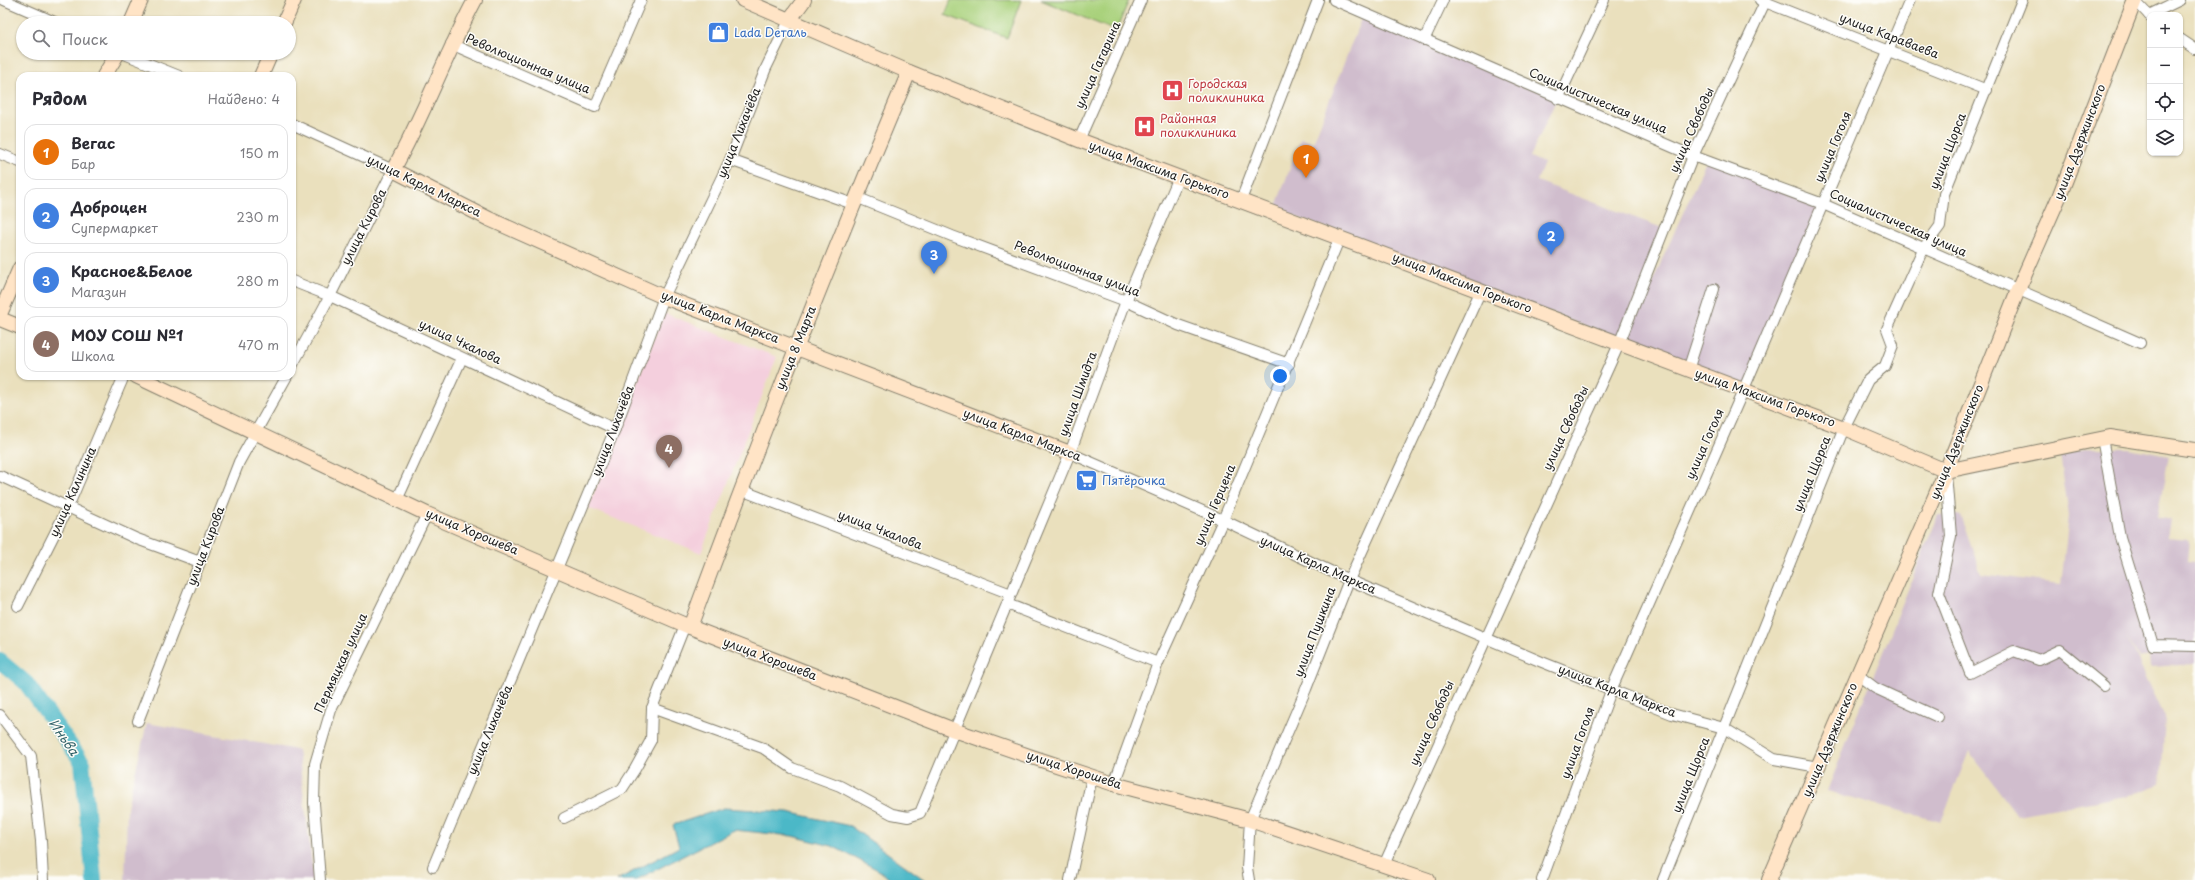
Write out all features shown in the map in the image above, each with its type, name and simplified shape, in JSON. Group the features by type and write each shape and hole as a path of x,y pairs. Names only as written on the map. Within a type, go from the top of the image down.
{"street":[{"path":"4,0 40,16"},
{"path":"134,16 141,0"},
{"path":"287,16 294,0"},
{"name":"улица Кирова","path":"296,359 330,296 404,151 451,44 475,0"},
{"name":"Революционная улица","path":"451,44 595,107 641,0"},
{"name":"улица Максима Горького","path":"743,0 790,18 909,72 1079,140 1481,290 1619,344 1844,428 1946,471"},
{"name":"улица Лихачёва","path":"432,867 615,429 664,297 730,160 766,68 790,18 804,0"},
{"name":"улица Гагарина","path":"1079,140 1141,0"},
{"path":"1241,200 1281,92 1318,0"},
{"name":"Социалистическая улица","path":"1334,0 1558,99 1693,156 1824,204 1923,249 2140,343"},
{"path":"1424,40 1443,0"},
{"path":"1558,99 1604,0"},
{"name":"улица Гоголя","path":"1542,880 1612,688 1824,204 1910,0"},
{"name":"улица Щорса","path":"1663,880 1844,428 1868,380 1885,366 1893,345 1887,329 1923,249 1940,226 1944,194 2022,0"},
{"path":"2135,0 2147,12"},
{"name":"улица Дзержинского","path":"1769,880 1946,471 2018,290 2059,197 2135,0"},
{"path":"2156,12 2180,0"},
{"name":"улица Караваева","path":"1763,1 1889,49 1986,90"},
{"name":"улица Свободы","path":"1384,865 1485,637 1619,344 1693,156 1763,1"},
{"path":"2183,41 2195,49"},
{"path":"106,72 114,60"},
{"path":"139,60 168,72"},
{"path":"263,72 268,60"},
{"name":"улица 8 Марта","path":"687,626 855,200 909,72"},
{"name":"улица Карла Маркса","path":"296,126 393,170 489,219 664,297 1070,453 1223,520 1349,580 1542,662 1612,688 1672,714 1724,728 1774,759 1818,768"},
{"path":"0,154 16,160"},
{"name":"Революционная улица","path":"730,160 855,200 1126,301 1178,325 1289,364"},
{"name":"улица Шмидта","path":"652,708 763,748 792,768 840,786 892,814 908,817 920,813 1070,453 1126,301 1179,177"},
{"name":"улица Герцена","path":"1114,784 1158,663 1223,520 1289,364 1340,237"},
{"path":"0,314 16,277"},
{"name":"улица Чкалова","path":"296,283 330,296 615,429"},
{"path":"1688,370 1714,289"},
{"name":"улица Пушкина","path":"1249,880 1247,868 1250,820 1306,689 1349,580 1481,290"},
{"path":"0,318 16,325"},
{"path":"397,500 462,358"},
{"name":"улица Калинина","path":"18,606 68,507 122,380"},
{"name":"улица Хорошева","path":"144,380 397,500 687,626 954,730 1114,784 1250,820 1428,880"},
{"name":"улица Кирова","path":"138,721 239,462 285,380"},
{"path":"2104,686 2060,650 2039,660 2014,651 1970,673 1939,593 1951,536 1946,471 2110,437 2195,450"},
{"path":"2102,438 2120,536 2153,645 2195,646"},
{"path":"0,476 137,539 200,562"},
{"name":"улица Чкалова","path":"741,490 1009,599 1158,663"},
{"name":"Пермяцкая улица","path":"320,880 314,803 315,764 331,710 428,514"},
{"path":"564,818 622,789 651,740 652,708 687,626"},
{"path":"1858,675 1875,688 1938,717"},
{"path":"0,715 31,756 41,841 43,880"},
{"path":"1070,880 1092,777"}],"shaded area":[{"path":"1363,14 1557,98 1530,157 1544,163 1537,181 1665,229 1619,339 1275,209 1301,138 1313,143"},
{"path":"1707,159 1820,205 1748,390 1626,341"},
{"path":"664,313 777,357 701,553 588,508"},
{"path":"2092,448 2128,448 2169,456 2157,517 2170,520 2167,538 2189,540 2187,561 2195,562 2195,664 2150,667 2149,656 2139,659 2126,635 2165,717 2161,784 2127,796 2017,815 1969,751 1941,822 1827,791 1938,515 1960,515 1981,574 2061,584 2069,516 2060,453"},
{"path":"147,723 298,750 314,880 125,880 127,807"}],"green space":[{"path":"951,0 1021,0 1007,38 945,15"},
{"path":"1041,0 1129,0 1116,31"}],"water":[{"path":"724,808 788,812 850,826 925,880 891,880 880,871 832,846 792,836 734,830 636,880 617,880 679,847 673,825"}],"waterway":[{"name":"Иньва","path":"0,661 26,683 82,762 94,880"}],"place":[{"name":"Lada Dеталь","path":"718,33"},
{"name":"Городская поликлиника","path":"1172,91"},
{"name":"Районная поликлиника","path":"1144,126"},
{"name":"Вегас","path":"1306,178"},
{"name":"Доброцен","path":"1551,255"},
{"name":"Красное&Белое","path":"934,274"},
{"name":"МОУ СОШ №1","path":"669,468"},
{"name":"Пятёрочка","path":"1087,481"}]}
